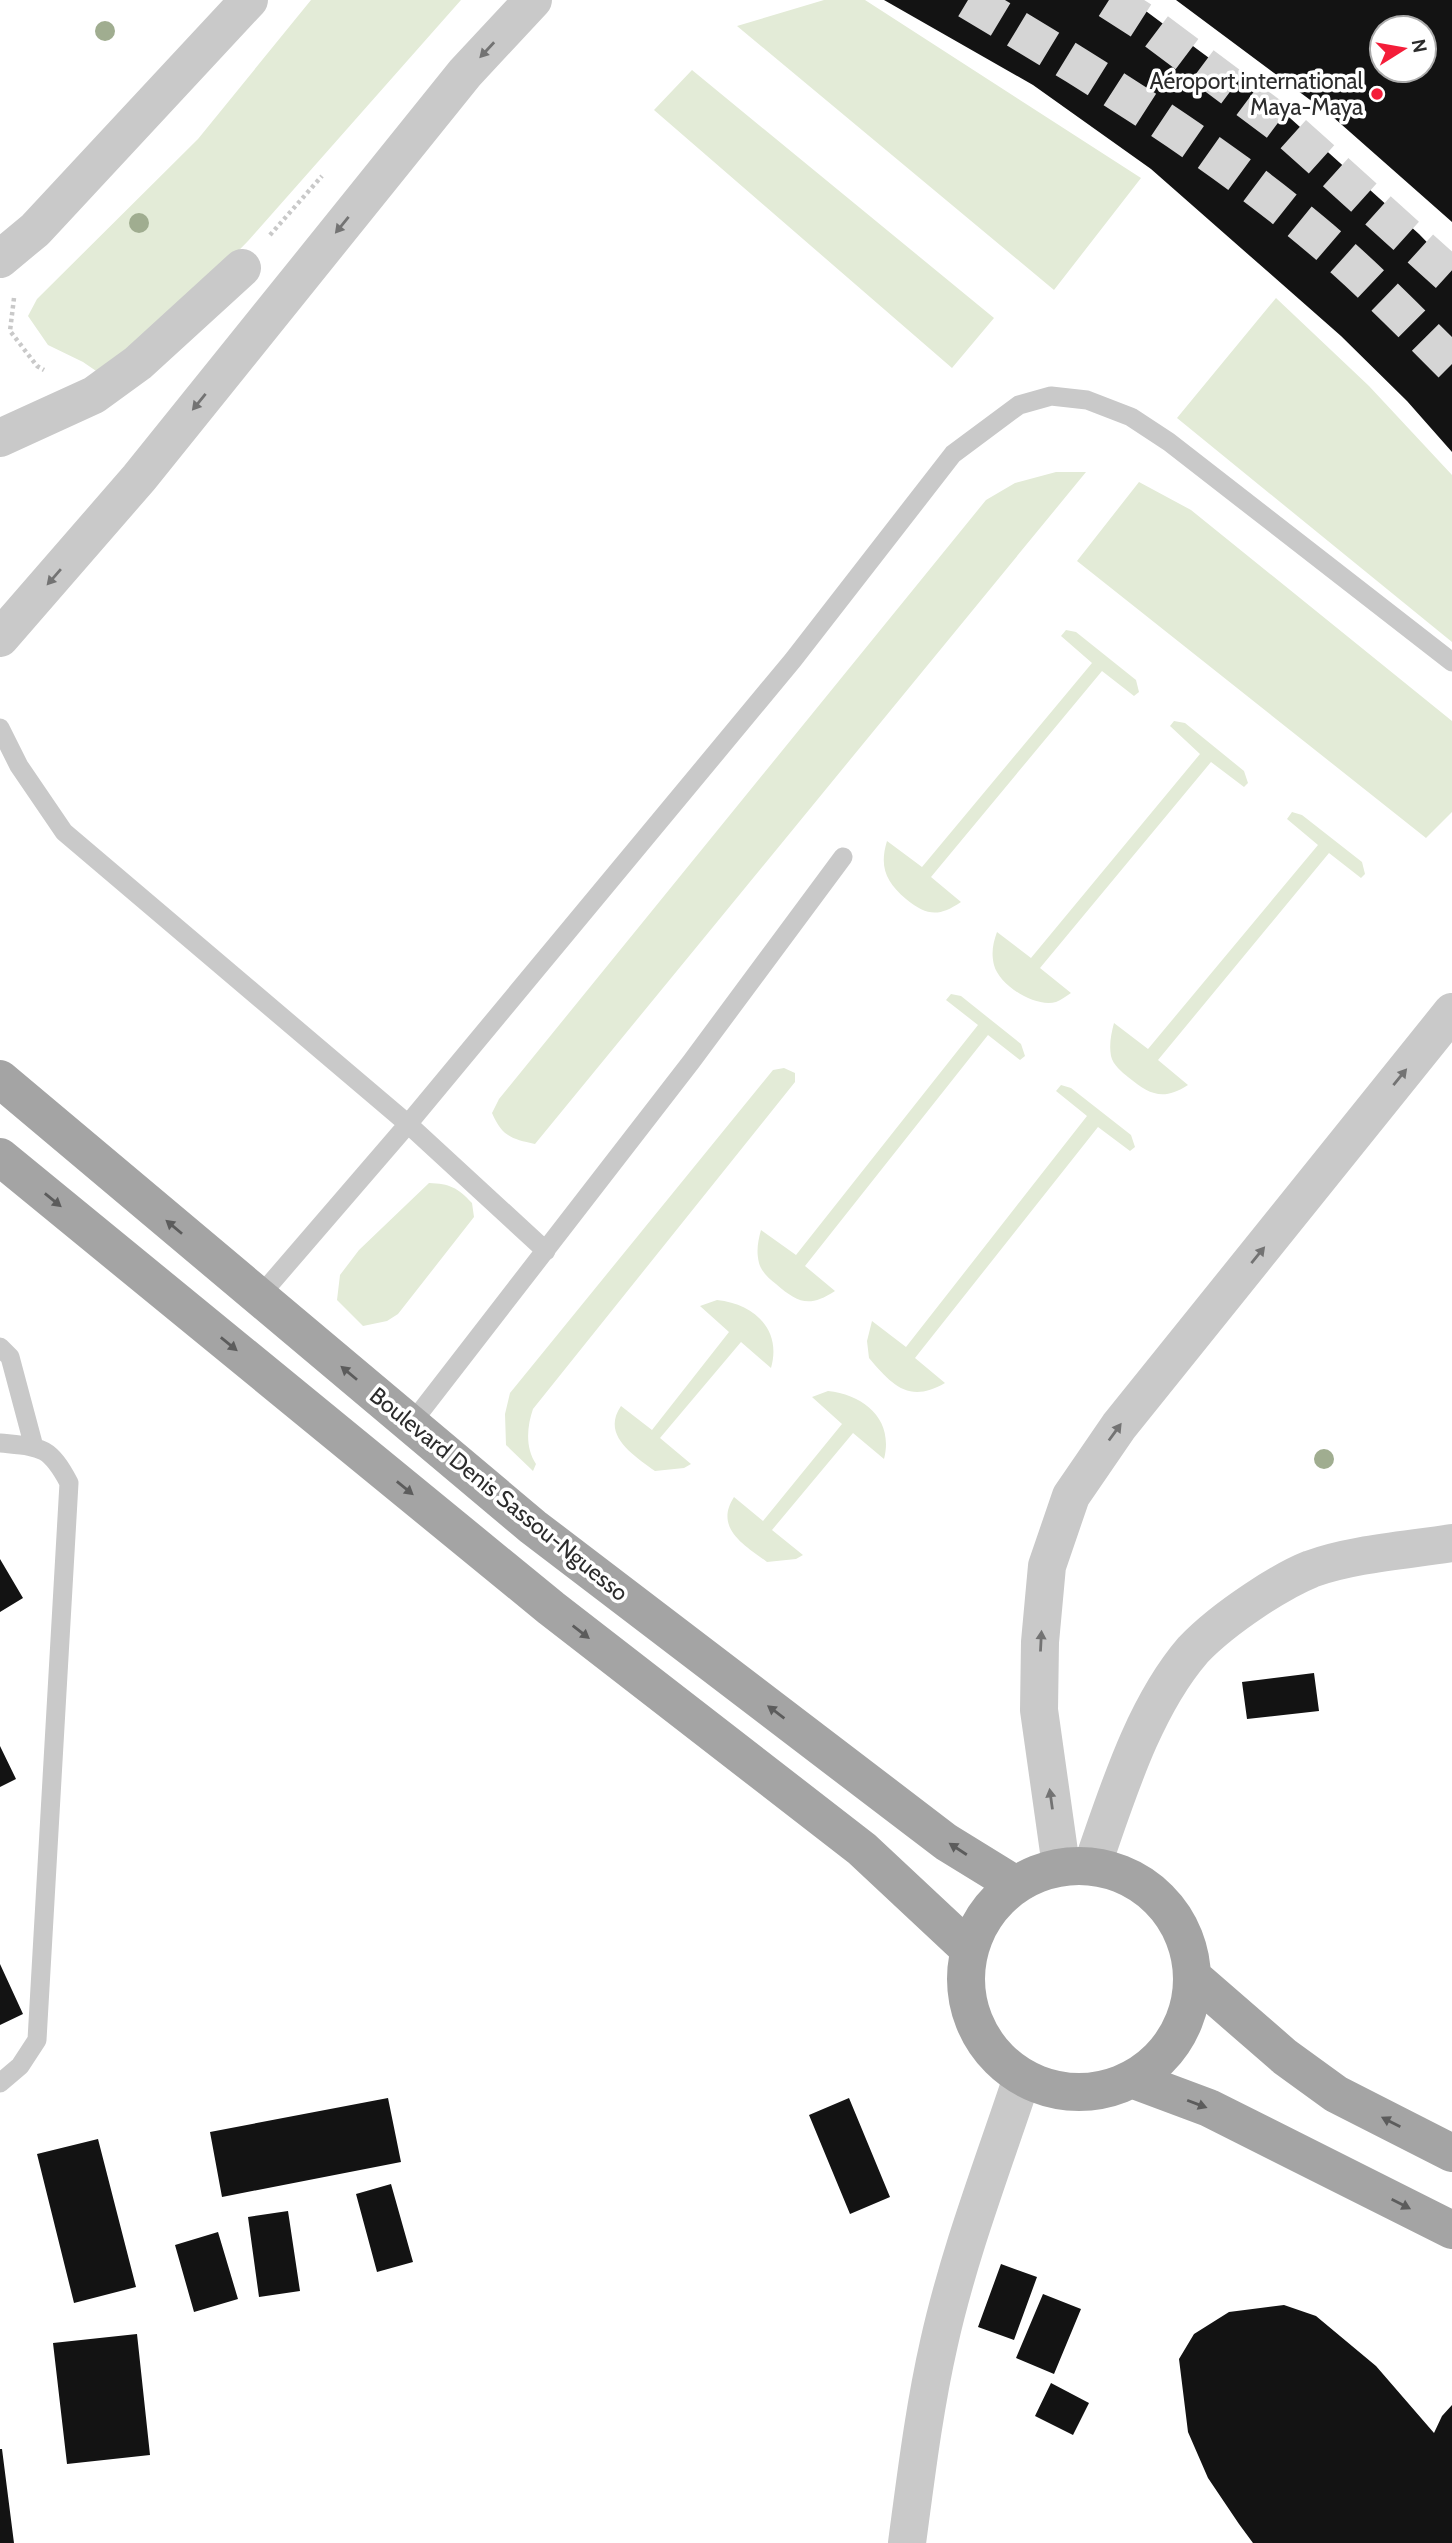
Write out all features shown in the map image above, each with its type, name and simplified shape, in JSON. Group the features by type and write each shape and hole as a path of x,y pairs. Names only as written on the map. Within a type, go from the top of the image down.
{"main road":[{"name":"Boulevard Denis Sassou-Nguesso","path":"0,1079 533,1527 946,1842 1016,1885"},
{"path":"0,1157 551,1608 862,1849 970,1950"},
{"path":"1077,1866 1115,1871 1136,1881 1163,1903 1182,1932 1190,1954 1193,1977 1189,2008 1177,2037 1159,2061 1134,2080 1107,2090 1078,2094 1049,2089 1023,2078 999,2060 981,2036 970,2009 965,1979 970,1950 979,1924 995,1902 1016,1885 1038,1872 1077,1866"},
{"path":"1193,1977 1285,2057 1336,2094 1452,2153"},
{"path":"1134,2080 1221,2114 1452,2230"}],"street":[{"path":"0,259 35,230 249,0"},
{"path":"0,638 139,478 465,73 533,0"},
{"path":"0,438 94,395 138,363 242,268"},
{"path":"1077,1866 1039,1710 1040,1642 1047,1566 1071,1496 1119,1426 1452,1012"},
{"path":"1077,1866 1121,1786 1142,1734 1167,1688 1194,1650 1234,1613 1277,1585 1312,1569 1452,1543"},
{"path":"907,2543 923,2423 939,2340 964,2250 1023,2078"}],"lane":[{"path":"258,1298 408,1124 793,660 953,454 1019,405 1051,396 1075,398 1131,417 1169,442 1452,662"},
{"path":"0,728 19,766 64,832 408,1124 546,1251"},
{"path":"411,1424 546,1251 843,858"},
{"path":"0,1347 10,1357 34,1447"},
{"path":"0,1443 34,1447 56,1459 69,1483 37,2040 20,2066 0,2083"}],"path":[{"path":"15,295 10,331 37,366 94,395"}],"green space":[{"path":"311,0 461,0 248,241 158,333 102,375 83,362 48,345 28,316 37,299 198,139"},
{"path":"824,0 865,0 1141,178 1054,290 737,26"},
{"path":"692,70 994,318 952,368 654,110"},
{"path":"1276,298 1369,386 1452,475 1452,642 1177,418"},
{"path":"1056,472 1086,472 535,1144 513,1138 504,1132 492,1113 499,1099 986,500 1015,483"},
{"path":"1139,482 1191,510 1452,721 1452,812 1426,838 1077,561"},
{"path":"1066,630 1076,632 1136,680 1139,692 1134,696 1102,671 931,877 961,902 939,912 920,909 899,893 889,880 884,866 887,841 922,867 1092,663 1061,636"},
{"path":"1174,721 1185,723 1244,771 1248,783 1244,787 1211,762 1040,968 1071,993 1056,1002 1048,1003 1028,998 1010,987 997,973 993,948 997,932 1031,958 1200,754 1170,726"},
{"path":"1292,812 1302,815 1362,862 1365,874 1361,878 1329,853 1158,1060 1188,1085 1171,1093 1150,1092 1121,1071 1112,1059 1110,1044 1114,1023 1148,1049 1318,845 1287,819"},
{"path":"951,994 961,996 1021,1044 1025,1056 1020,1060 988,1035 805,1266 835,1291 811,1301 791,1296 766,1275 759,1263 758,1242 761,1230 796,1255 978,1025 946,1000"},
{"path":"784,1068 795,1073 795,1082 533,1409 528,1437 532,1458 536,1464 533,1471 506,1445 505,1414 510,1393 773,1070"},
{"path":"1061,1085 1071,1088 1131,1135 1135,1147 1130,1151 1098,1127 915,1358 945,1383 921,1392 902,1388 869,1358 867,1341 872,1321 906,1347 1087,1116 1056,1091"},
{"path":"429,1183 453,1187 462,1193 472,1203 474,1217 398,1314 387,1321 363,1326 337,1300 340,1275 359,1250"},
{"path":"717,1300 743,1307 762,1321 769,1330 772,1341 771,1368 741,1342 660,1438 691,1464 684,1468 655,1471 622,1443 615,1426 616,1416 621,1406 652,1430 729,1332 700,1306"},
{"path":"828,1391 854,1398 874,1412 885,1432 884,1459 853,1433 772,1530 803,1555 796,1559 767,1562 734,1535 727,1518 729,1508 734,1497 763,1521 842,1424 812,1397"}],"building":[{"path":"884,0 1131,0 1290,118 1419,234 1452,268 1452,452 1407,401 1341,336 1151,169 1033,85"},
{"name":"Aéroport international Maya-Maya","path":"1176,0 1452,0 1452,222 1333,117"},
{"path":"0,1559 23,1598 0,1612"},
{"path":"1314,1673 1319,1711 1247,1719 1242,1682"},
{"path":"0,1746 16,1779 0,1787"},
{"path":"0,1964 23,2014 0,2025"},
{"path":"388,2098 401,2162 222,2197 210,2132"},
{"path":"849,2098 890,2197 850,2214 809,2115"},
{"path":"98,2139 136,2287 74,2303 37,2154"},
{"path":"391,2184 413,2262 377,2272 356,2194"},
{"path":"288,2211 300,2291 259,2297 248,2217"},
{"path":"218,2232 238,2299 194,2312 175,2245"},
{"path":"1001,2264 1037,2277 1014,2340 978,2327"},
{"path":"1043,2294 1081,2309 1054,2374 1016,2358"},
{"path":"1284,2305 1316,2316 1376,2366 1434,2433 1442,2416 1452,2405 1452,2543 1253,2543 1239,2524 1208,2478 1188,2432 1179,2359 1194,2334 1229,2312"},
{"path":"137,2334 150,2455 67,2464 53,2343"},
{"path":"1051,2383 1089,2403 1073,2435 1035,2416"},
{"path":"2,2449 14,2543 0,2543"}],"tunnel":[{"path":"968,0 1150,112 1280,205 1388,300 1452,364"},
{"path":"1109,0 1148,25 1291,132 1452,277"}],"place":[{"name":"Aéroport international Maya-Maya","path":"1377,94"}]}
